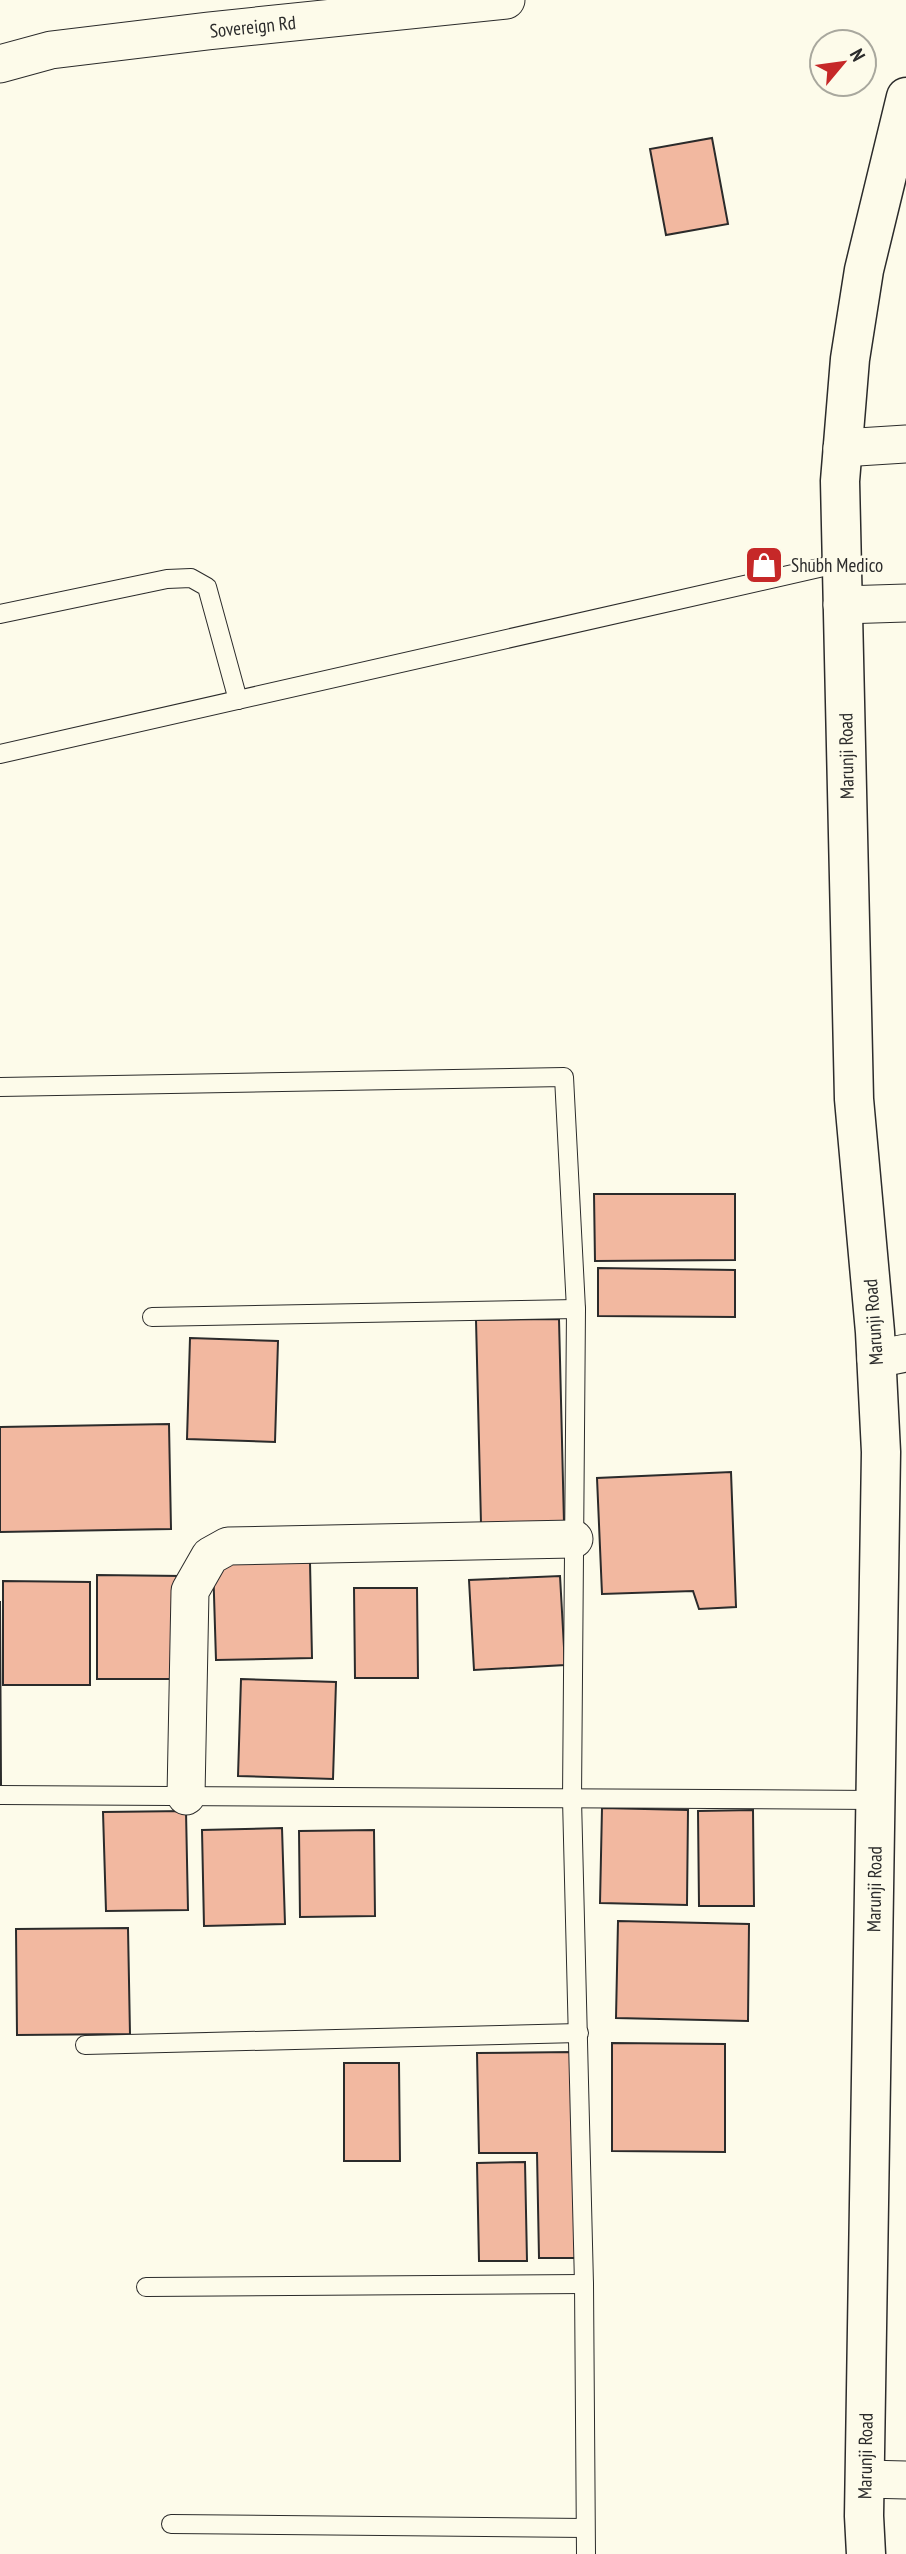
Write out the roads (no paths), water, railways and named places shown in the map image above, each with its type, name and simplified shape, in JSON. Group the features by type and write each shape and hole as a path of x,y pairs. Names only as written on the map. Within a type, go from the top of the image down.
{"street":[{"name":"Sovereign Rd","path":"0,64 51,50 506,0"},
{"name":"Marunji Road","path":"866,2554 881,1452 891,1356 854,1099 839,481 850,359 864,270 906,97"},
{"path":"842,448 906,444"},
{"path":"842,605 906,603"},
{"path":"187,1796 190,1591 210,1556 228,1546 574,1539"},
{"path":"865,2479 906,2480"}],"lane":[{"path":"0,754 841,563"},
{"path":"0,614 167,579 191,578 207,587 238,699"},
{"path":"0,1087 564,1077 576,1309 572,1798 584,2284 586,2554"},
{"path":"152,1317 576,1309"},
{"path":"0,1795 875,1800"},
{"path":"85,2045 579,2033"},
{"path":"146,2287 584,2284"},
{"path":"171,2524 585,2528"}],"place":[{"name":"Shubh Medico","path":"764,565"}]}
